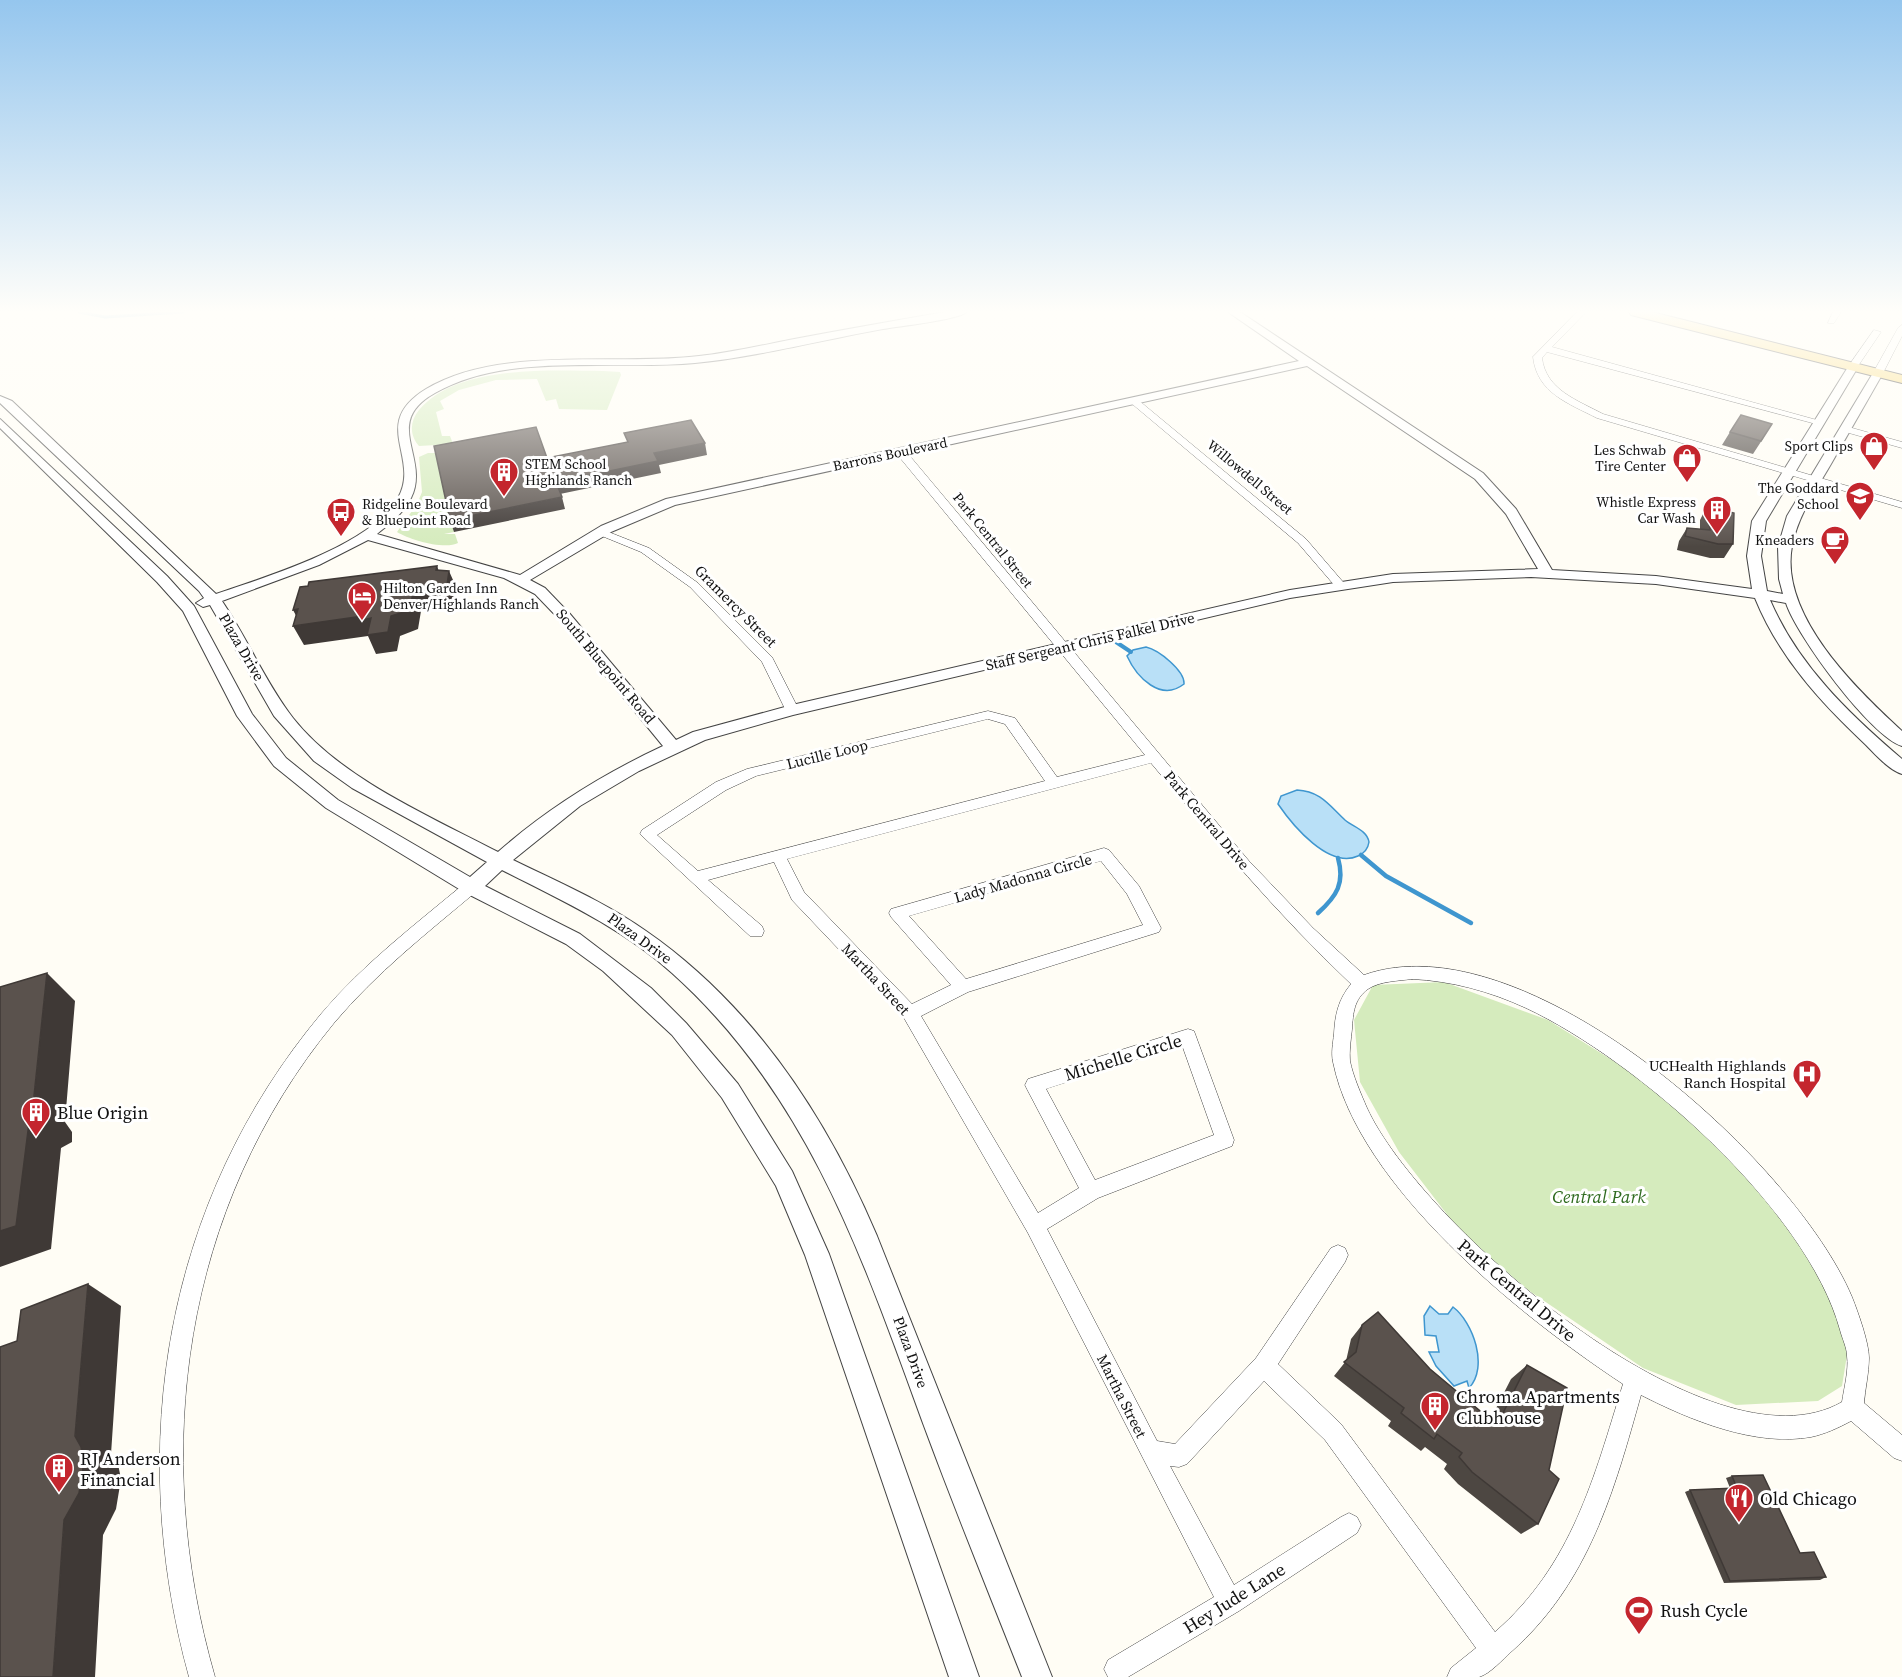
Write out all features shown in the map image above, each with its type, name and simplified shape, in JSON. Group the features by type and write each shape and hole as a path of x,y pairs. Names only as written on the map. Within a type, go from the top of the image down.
{"street":[{"path":"189,609 314,562 365,535 392,514 405,497 409,477 400,431 403,416 412,404 432,390"},
{"name":"Barrons Boulevard","path":"521,580 601,532 648,510 683,499 1182,390"},
{"path":"1352,390 1479,476 1511,512 1547,573"},
{"path":"1554,390 1587,410 1634,427 1902,506"},
{"path":"1701,390 1819,422"},
{"path":"1839,390 1759,521 1756,533 1755,563 1760,593 1781,636 1807,674 1851,723 1902,768"},
{"path":"1868,390 1791,521 1785,539 1783,566 1791,598 1802,624 1827,662 1865,705 1902,740"},
{"name":"Plaza Drive","path":"0,399 78,469 214,599 230,621 275,704 292,728 320,756 361,786 500,861 604,911 680,968 716,1003 771,1065 829,1155 866,1232 946,1447 1037,1677"},
{"name":"Willowdell Street","path":"1134,401 1302,541 1339,584"},
{"name":"Plaza Drive","path":"0,422 162,579 189,609 245,716 280,762 332,804 471,887 573,939 645,994 679,1029 730,1090 765,1144 784,1179 817,1254 964,1677"},
{"path":"1845,429 1902,444"},
{"path":"26,447 36,447 61,470 78,469"},
{"name":"Park Central Street","path":"900,451 1062,647"},
{"name":"Gramercy Street","path":"601,532 650,553 694,585 767,660 792,710"},
{"name":"South Bluepoint Road","path":"365,535 521,580 540,591 557,607 673,747"},
{"name":"Staff Sergeant Chris Falkel Drive","path":"471,887 581,797 673,747 722,728 1339,584 1424,576 1547,573 1656,580 1791,598"},
{"name":"Park Central Drive","path":"1062,647 1282,908 1362,984 1349,1001 1343,1016 1341,1054 1349,1087 1358,1108 1393,1165 1432,1214 1493,1272 1577,1341 1635,1379 1703,1409 1767,1424 1808,1426 1852,1408"},
{"name":"Lucille Loop","path":"756,931 646,834 721,786 752,772 988,715 1010,721 1054,783"},
{"path":"696,877 1154,758"},
{"name":"Lady Madonna Circle","path":"910,1013 963,987 1153,928 1133,890 1104,855 897,913 963,987"},
{"name":"Martha Street","path":"778,856 798,897 910,1013 1035,1226 1230,1602"},
{"path":"202,1677 183,1606 175,1561 170,1502 171,1434 185,1310 217,1209 269,1103 311,1040 364,978 471,887"},
{"path":"1362,984 1389,975 1428,973 1461,977 1495,988 1553,1014 1594,1036 1650,1073 1698,1111 1745,1155 1788,1202 1828,1253 1859,1320 1866,1351 1865,1380 1852,1408 1902,1450"},
{"name":"Michelle Circle","path":"1035,1226 1091,1191 1225,1140 1188,1036 1034,1084 1091,1191"},
{"name":"Martha Street","path":"1150,1451 1179,1456 1264,1366 1338,1255"},
{"path":"1264,1366 1332,1432 1494,1651"},
{"path":"1460,1677 1494,1651 1537,1608 1574,1551 1596,1503 1635,1379"},
{"name":"Hey Jude Lane","path":"1117,1669 1230,1602 1348,1525"}],"green space":[{"path":"445,390 459,390 440,401 444,409 436,412 442,436 450,436 453,444 419,446 414,438 412,424 419,410"},
{"path":"542,390 615,390 607,410 559,409 556,399 546,401"},
{"path":"428,453 437,453 454,532 444,534 455,534 458,543 452,545 428,543 397,532 417,504 422,492 419,457"},
{"name":"Central Park","path":"1444,982 1548,1020 1636,1075 1718,1141 1806,1238 1851,1330 1842,1386 1818,1401 1736,1405 1643,1368 1528,1290 1481,1250 1449,1217 1399,1152 1360,1082 1354,1020 1373,985"}],"water":[{"path":"1146,647 1158,652 1176,667 1184,684 1175,689 1158,689 1143,679 1127,656 1133,650"},
{"path":"1297,790 1318,796 1345,820 1363,832 1369,842 1363,854 1347,858 1335,856 1324,851 1302,834 1278,804 1281,796"},
{"path":"1430,1306 1439,1314 1448,1314 1453,1307 1467,1323 1478,1357 1478,1369 1469,1388 1467,1381 1454,1386 1436,1366 1429,1352 1439,1352 1436,1336 1425,1335 1424,1316"}],"building":[{"path":"1741,415 1772,424 1761,441 1730,432"},
{"path":"691,420 705,443 654,453 658,461 556,482 562,497 450,520 434,446 536,427 547,458 628,442 624,433"},
{"path":"1707,506 1734,513 1733,544 1718,544 1685,536 1687,528 1710,530"},
{"path":"437,566 436,570 449,571 447,585 413,592 410,610 391,616 388,632 367,635 371,618 363,620 364,616 293,626 298,609 293,610 300,587 308,586 309,582"},
{"path":"47,973 34,1096 41,1106 41,1116 29,1123 16,1226 0,1231 0,987"},
{"name":"RJ Anderson Financial","path":"88,1284 75,1436 81,1447 84,1462 79,1493 64,1520 53,1677 0,1677 0,1347 17,1341 21,1310"},
{"name":"Chroma Apartments Clubhouse","path":"1378,1312 1430,1369 1497,1425 1527,1365 1567,1388 1549,1470 1559,1479 1538,1524 1472,1472 1459,1457 1462,1453 1437,1434 1434,1439 1401,1413 1404,1408 1344,1362 1356,1352 1362,1325"},
{"name":"Old Chicago","path":"1763,1475 1800,1553 1814,1552 1826,1577 1730,1581 1690,1490 1737,1488 1732,1476"}],"waterway":[{"path":"1116,642 1131,652"},
{"path":"1361,855 1386,876 1471,923"},
{"path":"1318,913 1335,895 1338,888 1340,882 1338,858"}],"place":[{"name":"Sport Clips","path":"1874,472"},
{"name":"Les Schwab Tire Center","path":"1687,484"},
{"name":"STEM School Highlands Ranch","path":"504,498"},
{"name":"The Goddard School","path":"1860,522"},
{"name":"Whistle Express Car Wash","path":"1717,536"},
{"name":"Ridgeline Boulevard & Bluepoint Road","path":"341,538"},
{"name":"Kneaders","path":"1835,566"},
{"name":"Hilton Garden Inn Denver/Highlands Ranch","path":"362,622"},
{"name":"UCHealth Highlands Ranch Hospital","path":"1807,1100"},
{"name":"Blue Origin","path":"36,1138"},
{"name":"Chroma Apartments Clubhouse","path":"1435,1432"},
{"name":"RJ Anderson Financial","path":"59,1494"},
{"name":"Old Chicago","path":"1739,1524"},
{"name":"Rush Cycle","path":"1639,1636"}]}
